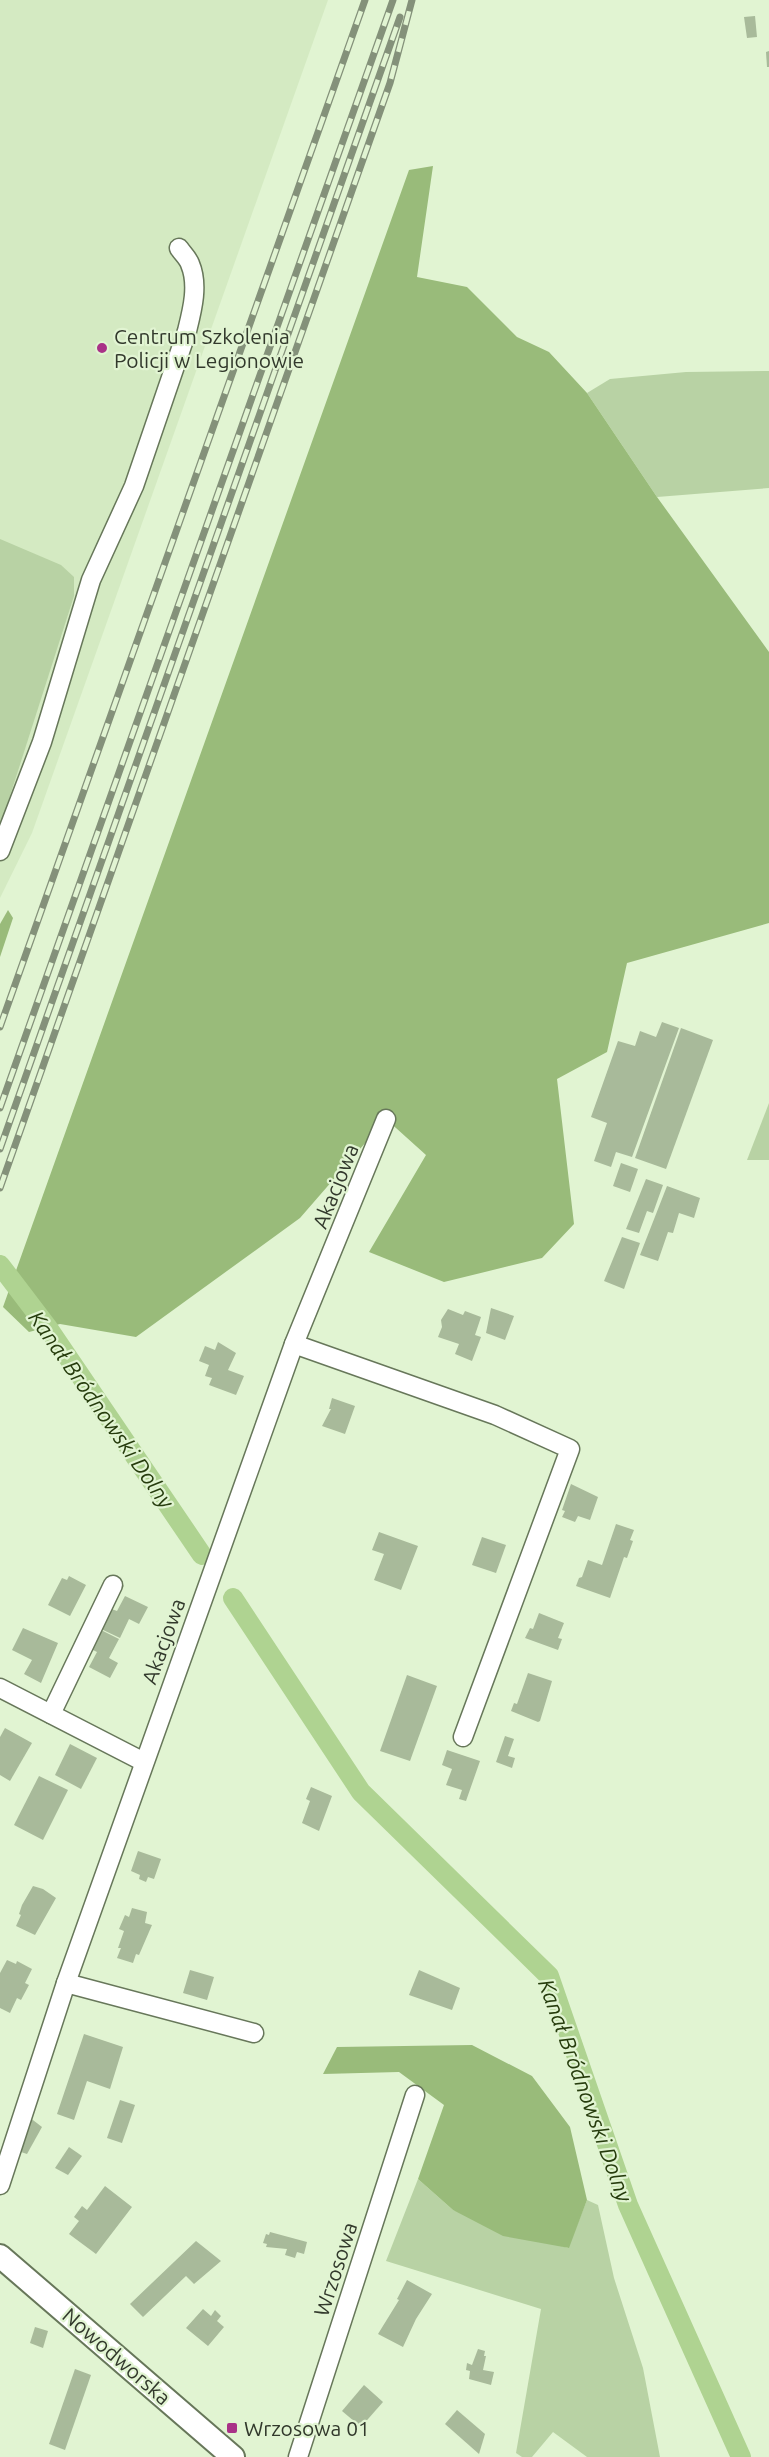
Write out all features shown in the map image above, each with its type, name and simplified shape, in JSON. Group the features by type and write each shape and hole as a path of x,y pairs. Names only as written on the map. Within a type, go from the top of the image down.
{"main road":[{"name":"Nowodworska","path":"0,2256 234,2457"}],"street":[{"path":"0,851 42,742 91,580 134,486 187,331 194,306 193,282 190,264 179,248"},
{"name":"Akacjowa","path":"0,2185 66,1983 294,1344 386,1119"},
{"path":"294,1344 495,1415 570,1449 463,1737"},
{"path":"51,1714 112,1585"},
{"path":"0,1688 144,1762"},
{"path":"66,1983 254,2033"},
{"name":"Wrzosowa","path":"298,2457 415,2095"}],"shaded area":[{"name":"Centrum Szkolenia Policji w Legionowie","path":"0,0 328,0 32,833 0,898"},
{"path":"769,371 769,488 657,497 587,393 610,379 686,372"},
{"path":"0,539 61,565 74,577 74,596 0,827"},
{"path":"769,1103 769,1160 747,1160"},
{"path":"418,2179 453,2210 568,2248 587,2200 598,2205 614,2278 643,2368 660,2457 587,2457 553,2432 532,2457 522,2457 516,2453 541,2309 386,2261"}],"green space":[{"path":"433,166 417,277 467,287 517,337 549,352 587,393 657,497 769,652 769,923 627,963 607,1052 557,1079 574,1224 542,1258 444,1282 369,1252 426,1155 386,1119 300,1218 136,1337 60,1324 29,1332 3,1307 409,170"},
{"path":"8,910 13,918 0,957 0,924"},
{"path":"472,2045 532,2076 570,2127 587,2200 569,2248 503,2236 453,2210 418,2179 444,2105 399,2072 323,2074 337,2047"}],"building":[{"path":"755,16 757,37 747,38 744,17"},
{"path":"769,51 769,67 767,67 766,52"},
{"path":"662,1022 679,1028 632,1157 616,1152 611,1167 594,1161 607,1123 591,1117 618,1041 635,1046 640,1031 656,1037"},
{"path":"681,1028 713,1040 666,1169 635,1158"},
{"path":"621,1163 638,1169 630,1192 613,1186"},
{"path":"646,1179 663,1185 653,1213 647,1211 639,1233 626,1229"},
{"path":"667,1186 700,1198 694,1218 679,1213 673,1233 668,1232 658,1261 640,1255"},
{"path":"622,1237 640,1243 624,1289 604,1281"},
{"path":"491,1308 514,1316 505,1340 486,1333"},
{"path":"448,1309 463,1315 465,1311 481,1317 475,1335 481,1337 472,1361 455,1354 459,1344 438,1337 442,1327 441,1320"},
{"path":"218,1342 236,1353 228,1370 244,1376 236,1395 209,1385 212,1378 205,1376 209,1365 199,1361 205,1346 215,1350"},
{"path":"332,1398 355,1406 345,1434 322,1426 331,1409 329,1409"},
{"path":"571,1484 598,1497 590,1520 578,1516 575,1522 562,1517 565,1511 562,1510"},
{"path":"616,1524 634,1530 627,1558 624,1557 610,1598 576,1586 588,1560 602,1565"},
{"path":"379,1532 418,1546 401,1590 374,1580 384,1554 372,1550"},
{"path":"482,1537 506,1545 496,1573 472,1565"},
{"path":"69,1576 86,1585 70,1616 48,1605 62,1578 67,1580"},
{"path":"125,1596 148,1607 139,1624 129,1619 120,1638 99,1628 109,1608 117,1611"},
{"path":"539,1613 564,1623 558,1638 562,1639 558,1650 525,1638 530,1628 533,1629"},
{"path":"23,1628 58,1643 41,1683 24,1674 32,1660 12,1650"},
{"path":"99,1629 119,1639 109,1658 118,1663 110,1678 89,1667 97,1652 89,1648"},
{"path":"528,1673 552,1681 538,1722 511,1711 514,1703 517,1704"},
{"path":"407,1675 437,1686 410,1761 380,1751"},
{"path":"5,1728 32,1743 10,1781 0,1775 0,1737"},
{"path":"505,1736 514,1739 508,1756 515,1758 512,1768 496,1762"},
{"path":"70,1744 97,1758 81,1789 55,1775"},
{"path":"447,1750 480,1761 466,1801 459,1799 462,1790 446,1785 452,1769 442,1765"},
{"path":"39,1776 68,1790 43,1840 14,1825"},
{"path":"311,1787 332,1796 319,1831 302,1823 310,1801 306,1799"},
{"path":"138,1851 161,1859 154,1879 148,1877 146,1882 139,1879 140,1875 131,1871"},
{"path":"33,1886 43,1889 56,1898 35,1935 16,1926 22,1905"},
{"path":"132,1908 147,1912 145,1923 152,1925 133,1963 117,1958 124,1931 119,1929 125,1915 129,1917"},
{"path":"7,1960 16,1964 17,1961 32,1969 25,1983 29,1985 21,2000 17,1998 10,2013 0,2008 0,1973"},
{"path":"190,1970 214,1977 207,2000 183,1993"},
{"path":"419,1970 460,1988 452,2010 409,1995"},
{"path":"84,2034 123,2047 110,2089 87,2081 74,2120 57,2114"},
{"path":"120,2100 135,2105 122,2143 107,2138"},
{"path":"29,2117 42,2127 27,2154 18,2151"},
{"path":"69,2147 82,2156 68,2175 55,2168"},
{"path":"105,2186 132,2207 96,2254 69,2234 79,2221 74,2217 82,2206 87,2210"},
{"path":"270,2232 307,2242 304,2254 297,2252 295,2258 285,2255 287,2249 266,2247 267,2244 263,2243 266,2234 269,2235"},
{"path":"196,2241 221,2261 194,2284 186,2276 143,2317 130,2304"},
{"path":"407,2280 432,2294 416,2319 403,2347 378,2334 399,2300 397,2299"},
{"path":"203,2309 211,2316 215,2310 221,2316 217,2321 224,2327 208,2346 186,2328"},
{"path":"35,2327 48,2331 43,2348 30,2343"},
{"path":"478,2349 485,2351 483,2370 494,2372 491,2385 469,2379 470,2371 466,2370 467,2363 472,2365"},
{"path":"75,2369 91,2375 65,2450 49,2444"},
{"path":"364,2385 383,2402 361,2427 342,2411"},
{"path":"457,2410 485,2434 479,2454 445,2424"}],"waterway":[{"name":"Kanał Bródnowski Dolny","path":"0,1265 48,1328 202,1555"},
{"name":"Kanał Bródnowski Dolny","path":"233,1598 361,1792 549,1976 628,2205 741,2457"}],"railway":[{"path":"0,1027 365,0"},
{"path":"0,1108 393,0"},
{"path":"0,1188 390,83 412,0"},
{"path":"0,1149 400,17"}],"place":[{"name":"Centrum Szkolenia Policji w Legionowie","path":"102,348"},
{"name":"Wrzosowa 01","path":"232,2428"}]}
